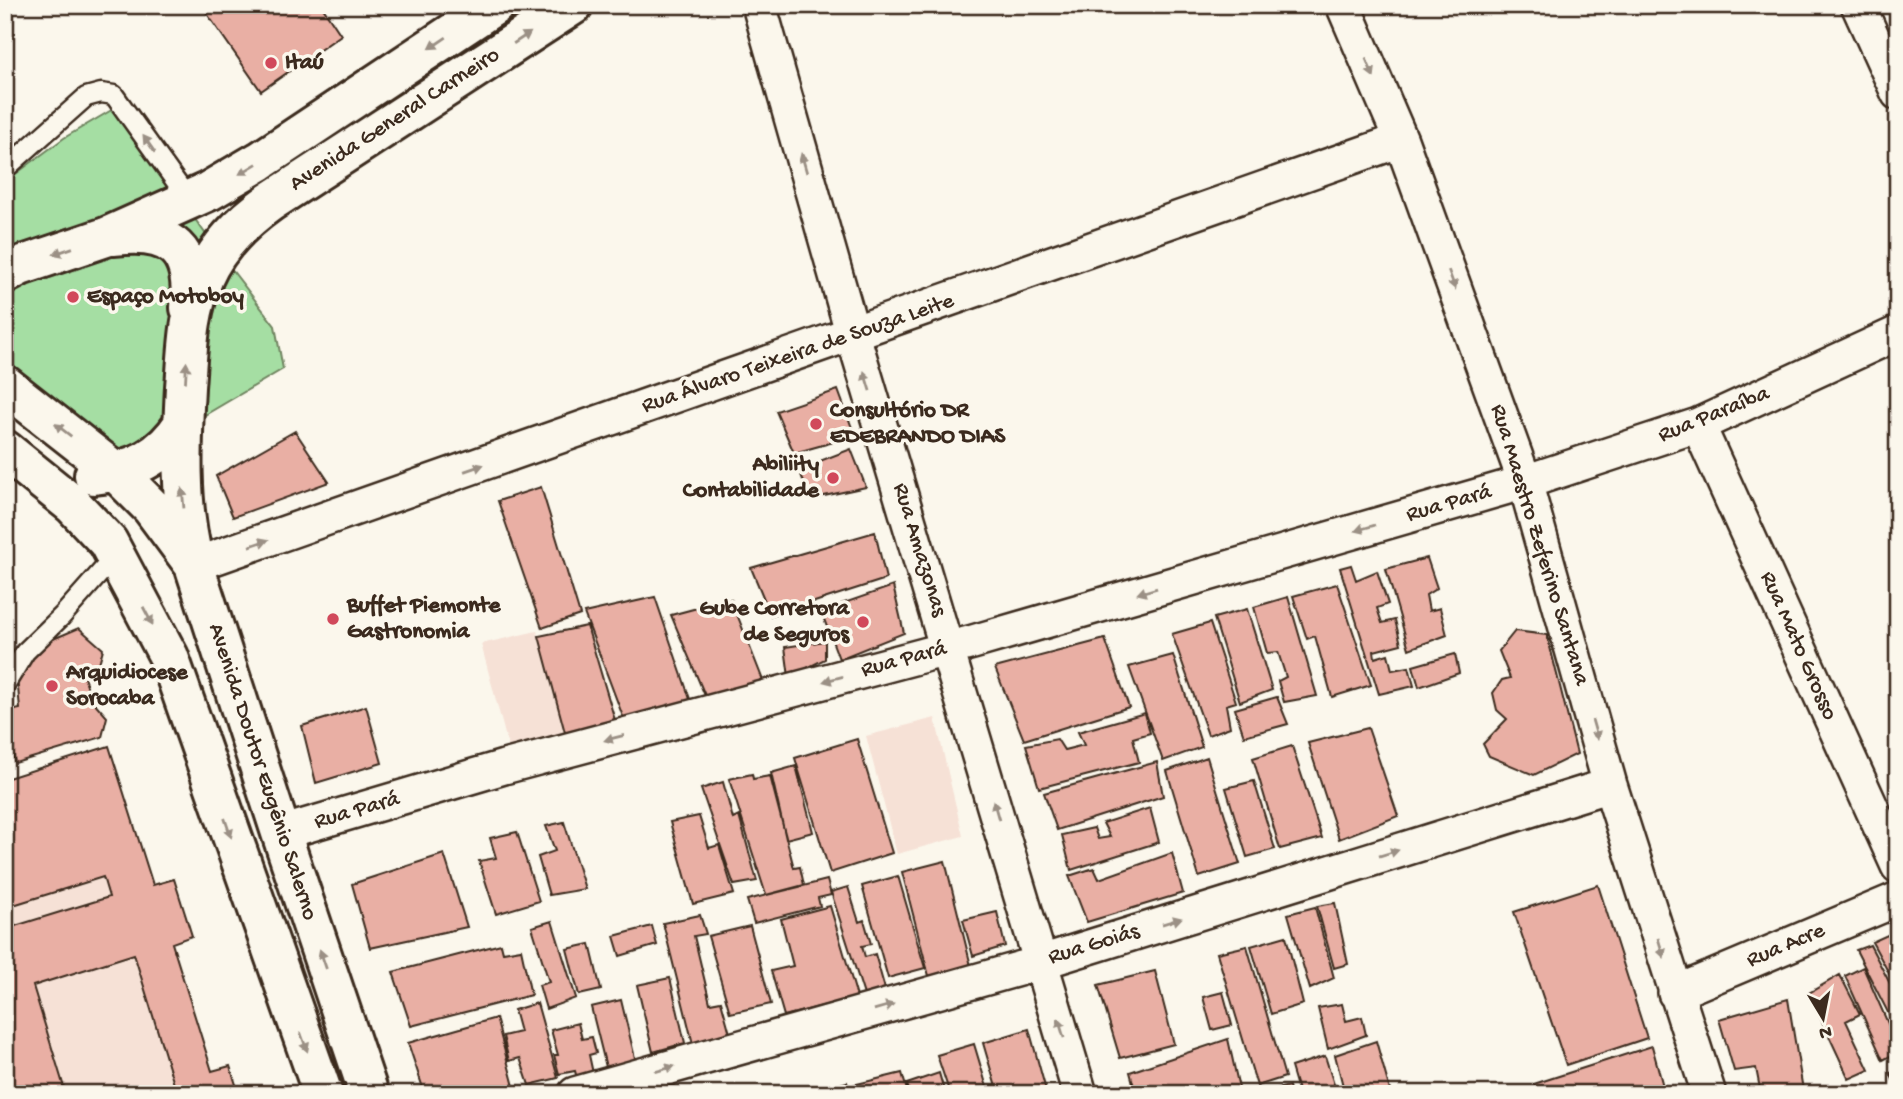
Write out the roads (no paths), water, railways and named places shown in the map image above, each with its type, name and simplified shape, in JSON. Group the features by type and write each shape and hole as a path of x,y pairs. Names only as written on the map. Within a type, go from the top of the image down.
{"main road":[{"name":"Avenida General Carneiro","path":"106,237 209,191 260,161 495,5"},
{"name":"Avenida General Carneiro","path":"189,320 205,275 234,231 270,202 572,5"},
{"path":"10,269 106,237 138,233 155,235 179,248 190,277 182,489 186,534 194,565"},
{"name":"Avenida Doutor Eugênio Salerno","path":"5,385 117,473 150,507 194,565 369,1094"},
{"path":"5,444 77,478 117,473 133,468 171,442 183,424"},
{"name":"Avenida Doutor Eugênio Salerno","path":"5,450 73,505 108,542 169,657 323,1094"}],"street":[{"name":"Rua Amazonas","path":"759,5 853,335 1080,1094"},
{"name":"Rua Maestro Zeferino Santana","path":"1343,5 1401,140 1525,482 1610,785 1709,1094"},
{"path":"1858,5 1898,93"},
{"name":"Rua Álvaro Teixeira de Souza Leite","path":"194,565 1401,140"},
{"name":"Rua Paraíba","path":"1525,482 1698,425 1898,333"},
{"name":"Rua Mato Grosso","path":"1698,425 1898,866"},
{"name":"Rua Pará","path":"281,833 504,767 948,648 1525,482"},
{"name":"Rua Goiás","path":"575,1094 1041,962 1610,785"},
{"name":"Rua Acre","path":"1675,993 1898,899"}],"lane":[{"path":"5,169 86,97 101,93 114,95 189,200"},
{"path":"5,685 24,652 62,616 116,555"}],"place":[{"name":"Itaú","path":"271,63"},
{"name":"Espaço Motoboy","path":"73,297"},
{"name":"Consultório DR EDEBRANDO DIAS","path":"816,424"},
{"name":"Abiliity Contabilidade","path":"833,478"},
{"name":"Buffet Piemonte Gastronomia","path":"333,619"},
{"name":"Gube Corretora de Seguros","path":"863,622"},
{"name":"Arquidiocese Sorocaba","path":"52,686"}]}
